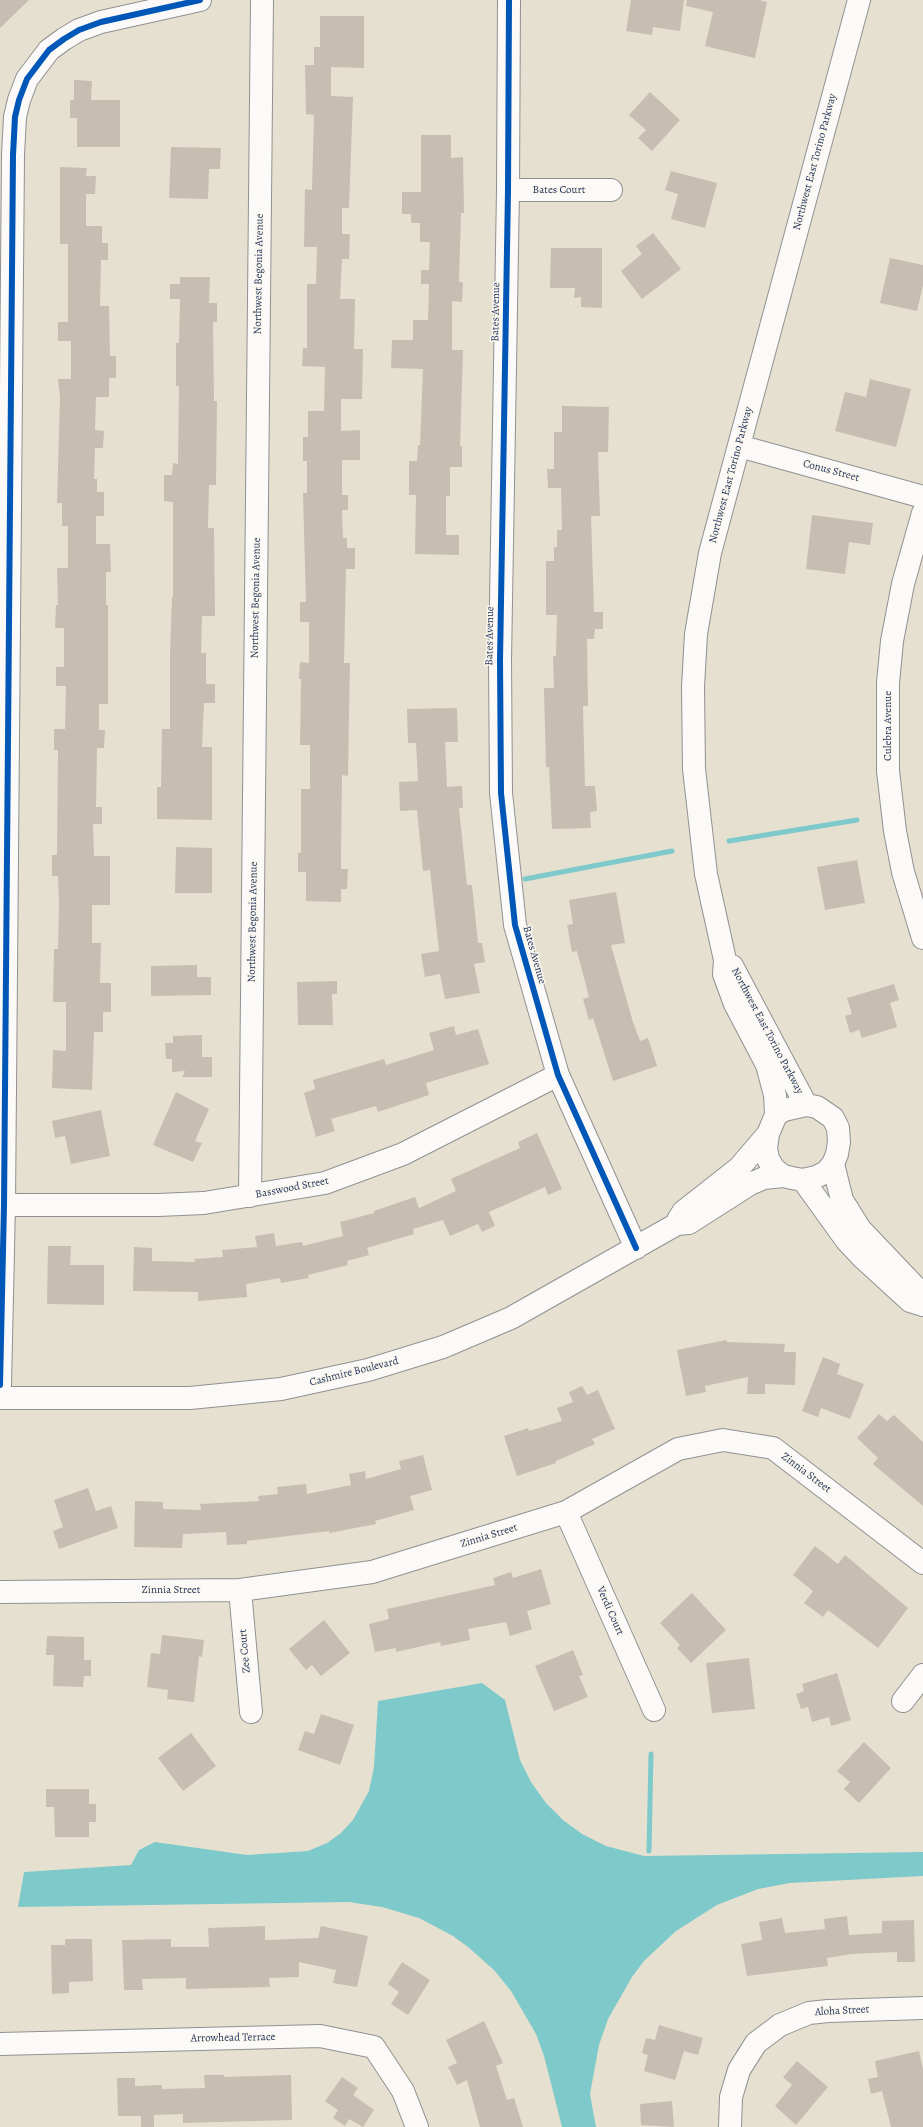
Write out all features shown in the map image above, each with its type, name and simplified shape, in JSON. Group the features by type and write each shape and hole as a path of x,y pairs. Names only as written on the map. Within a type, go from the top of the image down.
{"street":[{"path":"0,1385 4,1205 13,163 15,117 19,100 27,79 49,50 64,39 79,30 101,22 200,0"},
{"name":"Northwest Begonia Avenue","path":"250,1196 262,0"},
{"name":"Bates Avenue","path":"509,0 508,190 500,660 501,793 515,925 558,1075 636,1248"},
{"name":"Northwest East Torino Parkway","path":"772,1125 772,1079 760,1050 734,1004 724,974 725,960 706,874 696,803 694,769 693,688 696,634 710,553 859,0"},
{"name":"Bates Court","path":"508,190 611,190"},
{"name":"Conus Street","path":"739,446 923,497"},
{"name":"Culebra Avenue","path":"923,513 903,584 892,641 888,683 888,771 895,831 902,872 923,938"},
{"name":"Northwest East Torino Parkway","path":"725,960 735,969 806,1104"},
{"name":"Basswood Street","path":"4,1205 158,1205 204,1203 325,1183 403,1154 558,1075"},
{"path":"806,1104 825,1111 833,1118 838,1128 839,1142 833,1164 842,1200 869,1239 921,1292 923,1305 910,1301 863,1258 793,1178 774,1168 768,1158 766,1148 772,1125 784,1110 806,1104"},
{"name":"Cashmire Boulevard","path":"677,1224 683,1212 739,1168 772,1125"},
{"path":"793,1178 821,1174 833,1164"},
{"name":"Cashmire Boulevard","path":"0,1398 190,1398 281,1390 368,1370 443,1347 511,1318 677,1224 689,1223 750,1184 764,1178 793,1178"},
{"name":"Zinnia Street","path":"0,1592 240,1590 372,1572 566,1512 678,1449 723,1440 773,1448 923,1563"},
{"name":"Verdi Court","path":"566,1512 654,1710"},
{"name":"Zee Court","path":"240,1590 251,1712"},
{"path":"903,1701 923,1675"},
{"name":"Aloha Street","path":"730,2127 731,2097 739,2070 756,2043 780,2025 809,2013 923,2008"},
{"name":"Arrowhead Terrace","path":"0,2044 328,2037 374,2047 403,2091 417,2127"}],"water":[{"path":"482,1683 505,1700 520,1760 531,1782 546,1803 563,1820 582,1834 606,1846 644,1856 923,1852 923,1876 790,1883 758,1889 717,1905 676,1931 644,1961 632,1977 608,2019 599,2045 590,2094 596,2127 562,2127 544,2056 536,2034 511,1991 494,1970 468,1947 453,1936 419,1918 382,1907 349,1902 18,1907 24,1872 131,1865 139,1850 155,1842 247,1855 308,1851 327,1843 341,1833 353,1820 369,1791 374,1767 378,1701"}],"building":[{"path":"0,0 29,0 0,28"},
{"path":"631,0 684,0 680,31 653,27 652,35 626,31"},
{"path":"687,0 759,0 767,2 755,58 705,46 713,12 686,6"},
{"path":"320,16 364,16 364,68 331,67 331,96 353,97 349,208 342,208 342,234 350,234 349,259 342,259 340,299 355,299 354,349 363,349 362,399 341,399 341,431 360,430 360,460 342,460 342,495 348,495 348,510 342,510 343,538 347,538 347,548 355,548 355,569 346,569 344,663 350,663 348,776 342,775 341,869 348,869 347,889 341,889 341,902 306,901 306,872 298,872 298,853 301,853 301,789 310,789 310,745 300,745 300,662 309,663 309,622 300,622 300,602 306,602 303,493 307,493 307,461 303,461 303,437 308,437 308,411 324,411 325,367 302,366 303,348 307,348 307,284 316,284 317,247 304,247 305,189 312,190 314,115 306,114 305,65 314,65 314,47 320,47"},
{"path":"74,80 92,81 91,100 120,100 120,147 77,147 77,118 70,118 70,100 74,100"},
{"path":"650,92 680,120 652,151 638,138 646,130 629,115"},
{"path":"421,135 451,135 451,158 463,157 464,213 461,213 459,282 463,282 462,302 452,301 452,350 463,350 460,446 462,446 462,467 450,467 450,496 446,496 446,535 459,535 459,555 415,554 416,495 409,495 409,461 417,461 418,445 420,445 423,369 391,368 392,340 413,340 413,320 428,320 429,284 421,284 421,270 429,270 430,242 420,242 420,223 411,223 411,214 402,214 402,192 421,192"},
{"path":"171,147 221,148 220,169 209,169 208,199 169,198"},
{"path":"60,167 87,168 86,176 96,176 95,194 86,194 86,226 102,226 102,243 108,243 108,260 101,260 100,306 109,306 110,356 116,356 116,378 109,378 109,397 96,397 95,430 104,431 103,448 95,448 94,479 97,479 97,492 104,492 104,516 96,516 96,544 110,544 111,572 106,572 106,605 108,605 108,704 99,704 99,730 105,730 104,748 97,748 96,807 102,807 102,824 93,824 94,856 110,856 110,905 92,905 92,943 101,943 100,983 111,983 111,1012 103,1012 103,1032 94,1032 92,1090 52,1088 53,1050 66,1051 66,1002 53,1002 54,949 58,949 59,905 58,876 52,876 52,855 57,855 58,750 54,750 54,729 65,729 66,686 56,686 56,667 64,667 64,628 55,628 56,605 58,605 57,568 68,568 68,526 62,526 62,503 57,503 60,397 58,379 71,379 71,341 58,341 58,322 68,322 68,244 60,244"},
{"path":"671,171 717,183 705,228 671,219 678,194 665,190"},
{"path":"653,233 681,269 642,299 621,271 642,254 636,246"},
{"path":"551,248 602,248 602,308 581,307 581,297 574,298 575,288 550,288"},
{"path":"890,258 923,265 923,285 917,311 880,303"},
{"path":"180,277 210,277 209,303 217,303 217,322 213,322 214,401 217,401 216,485 209,485 208,528 214,528 215,616 202,616 201,653 206,653 206,684 215,684 215,703 204,703 202,747 212,747 212,820 157,819 157,787 161,787 162,729 170,729 170,653 173,597 173,502 164,501 164,475 172,475 173,463 178,464 179,386 176,386 176,343 179,343 180,299 170,299 170,284 180,284"},
{"path":"870,379 911,389 896,447 835,431 845,392 866,397"},
{"path":"562,406 609,407 608,452 598,452 600,516 591,516 594,612 603,612 603,629 595,629 594,639 587,639 588,706 583,706 585,786 595,786 597,811 590,812 591,828 552,829 549,767 546,767 544,688 554,688 553,656 556,656 557,615 546,615 546,561 554,561 554,547 557,547 557,530 562,530 561,488 548,488 547,469 554,469 554,432 562,432"},
{"path":"812,515 873,523 870,545 849,542 845,574 806,569"},
{"path":"457,708 458,742 445,742 447,787 462,786 463,808 459,808 467,885 472,885 478,943 482,943 485,962 474,964 480,993 445,999 440,974 425,977 421,954 439,951 430,870 423,871 417,810 400,811 399,782 418,781 416,743 408,743 407,709"},
{"path":"176,847 212,848 212,893 175,893"},
{"path":"857,860 865,903 825,910 817,867"},
{"path":"616,892 625,943 611,945 633,1022 640,1041 648,1038 657,1066 613,1081 593,1018 589,1020 583,999 589,997 577,951 572,952 567,925 573,924 569,900"},
{"path":"197,965 197,977 211,977 211,995 151,996 151,966"},
{"path":"337,981 337,994 332,994 333,1025 298,1025 297,982"},
{"path":"894,984 899,1000 890,1003 897,1027 862,1038 859,1030 850,1033 845,1016 852,1014 847,998"},
{"path":"454,1026 456,1035 478,1029 489,1064 426,1083 429,1095 378,1112 376,1106 331,1119 335,1131 316,1137 304,1093 315,1089 313,1080 384,1059 386,1065 434,1050 429,1033"},
{"path":"202,1035 202,1057 212,1057 212,1077 182,1077 185,1071 172,1072 172,1059 166,1059 165,1043 173,1043 173,1036"},
{"path":"176,1092 209,1109 195,1141 202,1143 193,1162 153,1145"},
{"path":"101,1110 110,1156 71,1164 65,1136 55,1138 52,1121"},
{"path":"537,1133 562,1189 548,1195 545,1187 489,1212 495,1226 482,1232 478,1224 450,1236 443,1220 413,1229 414,1234 367,1248 369,1255 347,1261 348,1265 308,1275 309,1278 281,1283 280,1278 246,1284 247,1297 198,1301 198,1292 133,1291 134,1247 152,1248 152,1261 195,1262 194,1259 223,1257 222,1250 257,1247 255,1236 274,1233 276,1246 302,1242 303,1246 343,1236 340,1222 374,1213 374,1211 415,1197 419,1208 456,1191 451,1179 520,1148 518,1142"},
{"path":"48,1246 71,1246 70,1265 104,1265 104,1305 47,1304"},
{"path":"726,1340 727,1342 785,1344 784,1352 796,1352 795,1385 765,1384 765,1394 747,1394 748,1377 705,1386 706,1392 686,1396 677,1350"},
{"path":"823,1357 840,1364 837,1374 864,1384 850,1419 821,1408 818,1417 802,1411"},
{"path":"582,1386 587,1395 598,1390 615,1429 592,1439 595,1444 556,1461 556,1463 517,1476 504,1436 528,1428 529,1431 562,1421 557,1408 573,1402 569,1392"},
{"path":"879,1414 887,1421 894,1415 923,1442 923,1506 873,1464 878,1458 857,1438"},
{"path":"423,1455 432,1490 410,1496 414,1510 375,1521 376,1524 329,1533 329,1531 247,1541 247,1544 227,1545 226,1532 183,1534 182,1548 134,1547 135,1501 163,1502 163,1509 201,1510 200,1504 259,1501 258,1496 278,1494 277,1487 306,1484 307,1494 351,1485 349,1474 365,1471 366,1479 401,1469 399,1461"},
{"path":"88,1488 96,1511 111,1506 118,1528 59,1549 53,1531 63,1527 54,1500"},
{"path":"815,1546 838,1564 845,1555 908,1608 878,1648 828,1610 823,1617 804,1603 813,1591 793,1575"},
{"path":"541,1569 551,1604 527,1611 532,1629 510,1636 506,1622 468,1629 470,1640 441,1646 440,1642 396,1652 396,1648 375,1652 369,1624 389,1619 387,1609 495,1585 493,1578 511,1572 513,1578"},
{"path":"692,1593 726,1630 691,1663 677,1648 680,1645 660,1623"},
{"path":"324,1620 350,1653 321,1676 312,1665 306,1670 289,1649"},
{"path":"162,1635 204,1640 202,1657 199,1656 194,1702 167,1699 168,1690 147,1687 151,1653 160,1654"},
{"path":"47,1636 84,1637 84,1660 91,1660 91,1676 84,1676 83,1687 53,1686 54,1655 46,1655"},
{"path":"573,1650 583,1675 579,1676 588,1697 554,1711 535,1666"},
{"path":"749,1658 755,1709 712,1713 706,1663"},
{"path":"837,1673 851,1720 831,1726 829,1717 812,1722 808,1707 801,1709 796,1694 804,1691 802,1684"},
{"path":"321,1714 354,1725 340,1765 298,1750 305,1731 314,1734"},
{"path":"191,1733 216,1766 183,1791 158,1758"},
{"path":"864,1742 891,1768 859,1803 844,1789 850,1782 837,1771"},
{"path":"46,1789 89,1789 89,1804 96,1804 96,1822 89,1822 89,1837 55,1837 54,1807 46,1807"},
{"path":"847,1916 849,1935 882,1933 882,1921 914,1920 915,1962 897,1962 897,1952 851,1954 827,1958 828,1966 747,1976 741,1944 762,1940 759,1922 782,1918 785,1933 825,1929 824,1919"},
{"path":"265,1926 265,1940 318,1938 321,1926 368,1936 357,1987 333,1983 336,1970 299,1962 299,1977 269,1978 270,1987 186,1989 186,1978 142,1979 143,1990 124,1990 122,1940 171,1939 171,1947 209,1947 208,1928"},
{"path":"65,1939 92,1939 93,1981 69,1982 69,1993 52,1994 51,1945 65,1945"},
{"path":"402,1962 430,1980 408,2015 391,2004 399,1992 388,1984"},
{"path":"484,2021 503,2063 496,2066 507,2100 514,2098 523,2127 480,2127 467,2080 457,2085 448,2067 457,2063 446,2040"},
{"path":"659,2025 703,2038 698,2055 684,2051 675,2080 644,2071 648,2055 642,2053 646,2038 655,2040"},
{"path":"919,2051 923,2069 923,2127 891,2127 882,2091 871,2094 868,2079 878,2077 875,2061"},
{"path":"797,2061 828,2087 796,2125 775,2106 792,2085 783,2077"},
{"path":"204,2075 224,2075 224,2077 291,2075 292,2120 183,2123 183,2114 154,2115 154,2127 141,2127 141,2116 118,2116 117,2078 135,2078 135,2086 162,2085 162,2089 205,2088"},
{"path":"342,2077 358,2088 353,2095 374,2110 363,2127 349,2119 345,2126 333,2118 338,2110 325,2101"},
{"path":"672,2101 674,2127 641,2125 640,2104"}],"waterway":[{"path":"729,841 857,820"},
{"path":"525,879 672,851"},
{"path":"649,1851 651,1754"}],"cycle path":[{"path":"0,1385 4,1205 13,155 15,117 19,100 27,79 49,50 64,39 79,30 101,22 200,0"},
{"path":"509,0 508,190 500,660 501,793 515,925 558,1075 636,1248"}]}
